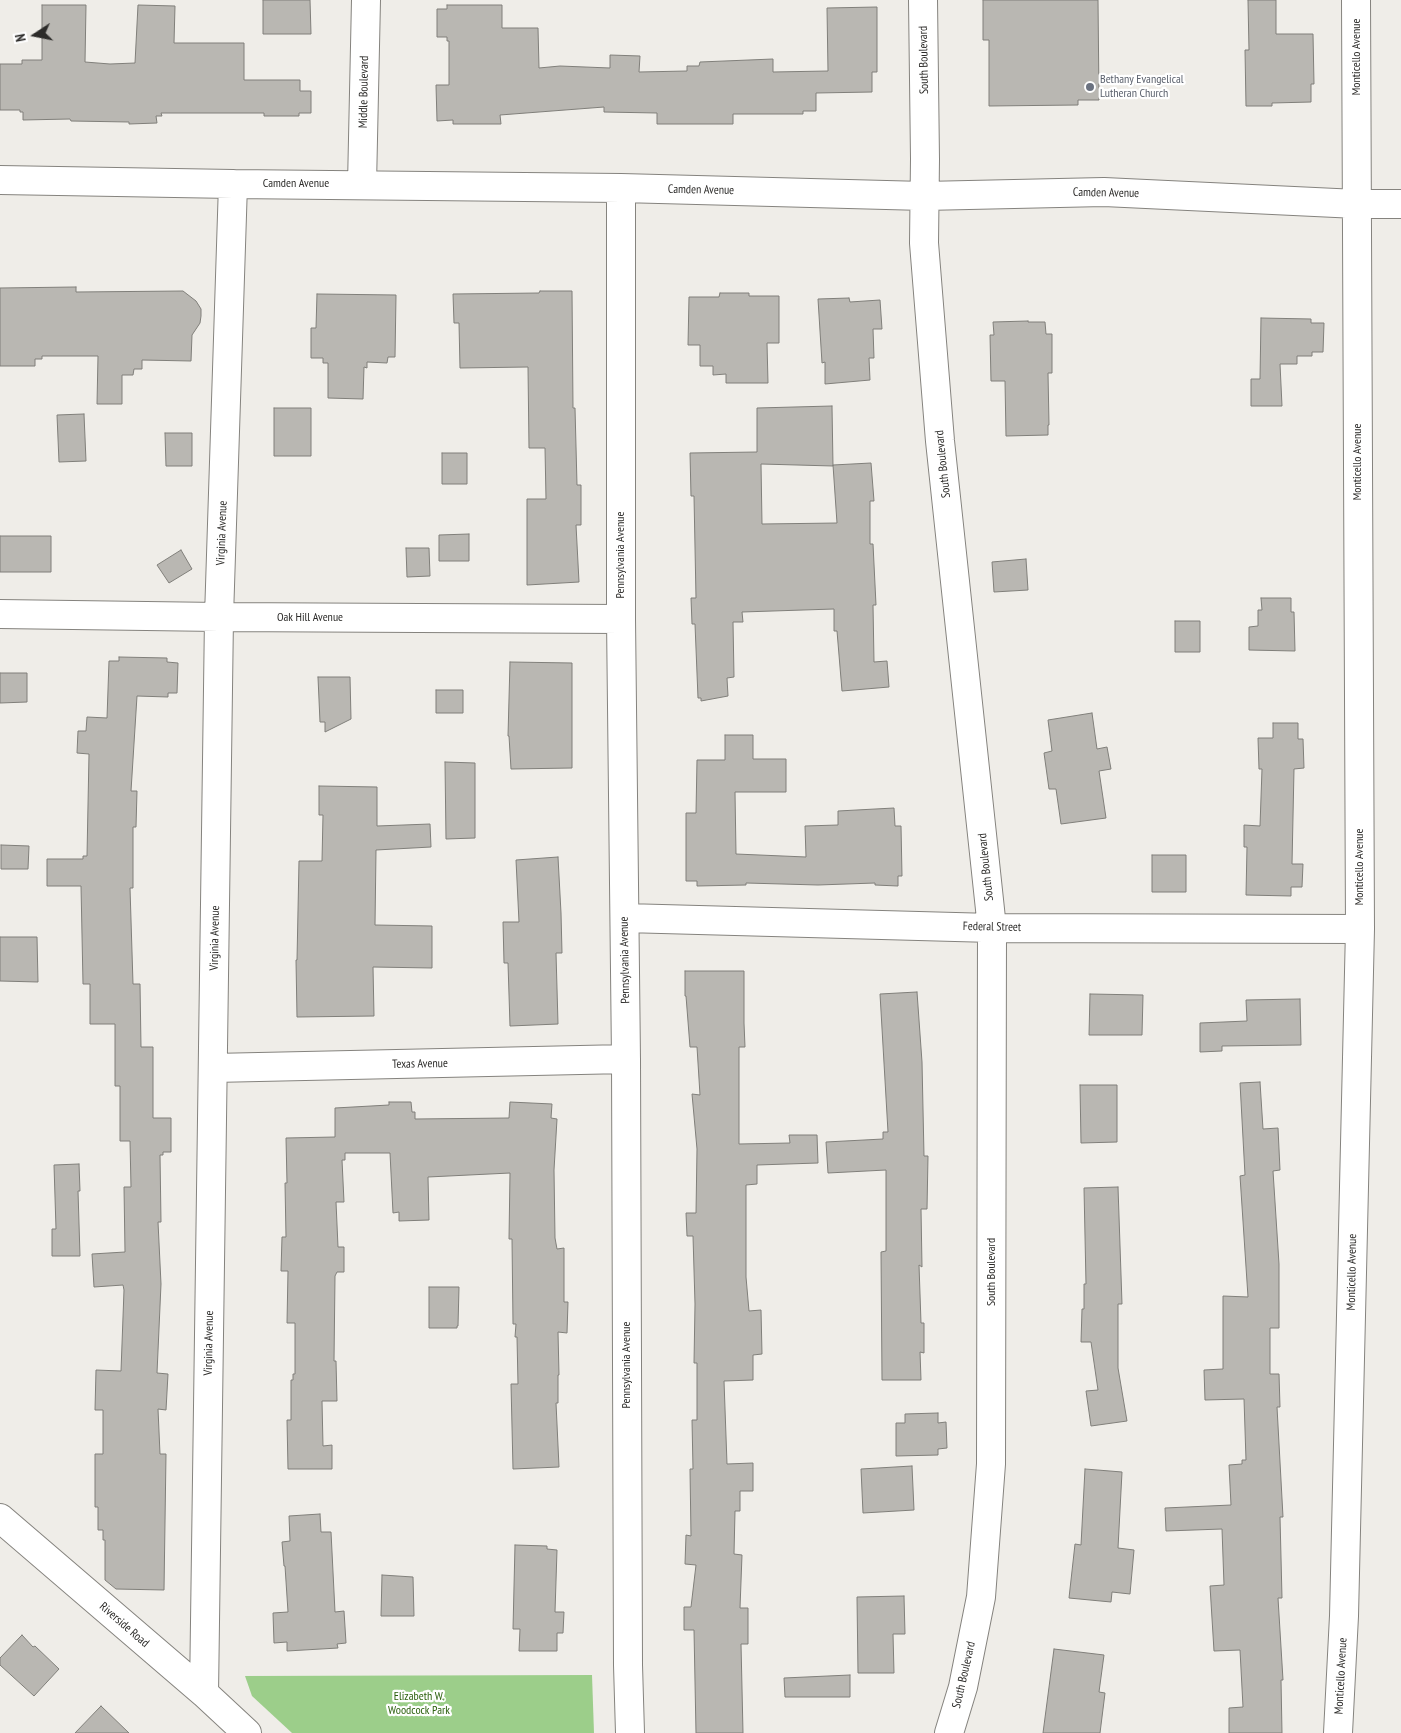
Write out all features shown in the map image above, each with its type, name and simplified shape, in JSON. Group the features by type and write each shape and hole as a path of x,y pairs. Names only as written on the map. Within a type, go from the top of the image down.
{"street":[{"name":"Middle Boulevard","path":"362,185 366,0"},
{"name":"South Boulevard","path":"923,0 924,244 940,441 992,928 991,1464 981,1597 963,1687 949,1733"},
{"name":"Monticello Avenue","path":"1338,1733 1344,1616 1360,929 1356,0"},
{"name":"Camden Avenue","path":"0,180 620,188 924,196 1104,192 1357,204 1401,204"},
{"name":"Virginia Avenue","path":"204,1693 219,617 233,184"},
{"name":"Pennsylvania Avenue","path":"620,188 621,619 625,918 628,1656 630,1733"},
{"name":"Oak Hill Avenue","path":"0,614 621,619"},
{"name":"Federal Street","path":"625,918 992,928 1360,929"},
{"name":"Texas Avenue","path":"213,1068 626,1059"},
{"name":"Riverside Road","path":"0,1518 204,1693 247,1733"}],"green space":[{"name":"Elizabeth W. Woodcock Park","path":"592,1675 594,1733 292,1733 252,1696 245,1676"}],"building":[{"path":"263,0 310,0 311,34 263,34"},
{"path":"983,0 1098,0 1099,100 1078,100 1078,105 989,106 989,40 983,40"},
{"path":"1248,0 1276,0 1276,34 1313,34 1314,84 1311,84 1311,102 1272,103 1272,106 1246,106 1245,50 1249,50"},
{"path":"42,5 86,5 85,62 110,64 135,63 138,5 175,6 174,43 244,43 244,80 300,80 300,91 311,91 311,113 299,113 299,116 264,116 264,113 161,113 162,116 156,116 157,123 129,124 129,122 71,121 70,119 23,120 23,112 20,112 20,110 0,110 0,64 22,64 22,60 42,60"},
{"path":"447,5 502,5 502,28 538,28 539,68 560,66 610,68 610,55 640,56 639,72 687,71 687,66 699,66 700,62 773,59 773,72 828,71 827,8 877,7 877,72 872,72 872,92 816,93 816,111 803,111 803,114 733,114 733,124 657,124 657,113 604,112 604,107 500,115 501,124 453,124 453,120 437,121 436,85 449,85 449,41 447,41 447,37 437,37 437,9 447,9"},
{"path":"76,287 76,292 183,291 196,301 201,309 200,323 192,335 191,361 142,360 142,369 134,369 133,375 122,375 122,404 97,404 98,356 42,356 42,359 35,359 35,366 0,366 0,288"},
{"path":"540,291 572,291 573,408 575,408 577,485 581,485 581,525 576,525 579,582 527,585 527,499 546,499 545,448 529,448 528,367 460,368 459,323 454,323 453,294 539,293"},
{"path":"720,293 749,293 749,296 779,296 779,343 767,343 768,383 726,383 726,374 713,375 713,366 700,366 700,345 688,345 689,297 719,297"},
{"path":"317,294 396,295 395,357 388,357 387,363 367,362 367,368 364,367 363,399 328,398 328,363 323,363 323,358 311,358 311,328 316,328"},
{"path":"849,298 850,302 880,300 882,329 873,329 874,358 869,358 870,380 825,384 825,362 822,363 818,299"},
{"path":"1261,318 1311,319 1311,323 1324,323 1323,352 1312,352 1312,356 1297,356 1297,364 1280,364 1282,406 1251,406 1251,379 1260,379"},
{"path":"993,322 1045,322 1046,334 1052,334 1052,373 1048,373 1048,435 1006,436 1005,381 991,381 990,335 994,335"},
{"path":"832,406 833,466 761,464 762,524 837,523 833,465 871,463 874,501 870,501 870,544 873,544 876,605 873,605 874,662 887,661 889,687 842,691 837,631 834,631 834,609 742,612 743,622 733,622 734,677 727,678 728,696 701,701 701,698 698,698 695,624 692,624 691,598 696,598 694,496 691,496 690,453 757,452 757,408"},
{"path":"274,408 311,408 311,456 274,456"},
{"path":"84,414 86,461 59,462 57,415"},
{"path":"165,433 192,433 192,466 166,466"},
{"path":"442,453 467,453 467,484 442,484"},
{"path":"469,534 469,561 439,561 439,535"},
{"path":"0,536 51,536 51,572 0,572"},
{"path":"406,548 429,548 430,576 407,577"},
{"path":"181,550 192,569 169,583 157,565"},
{"path":"1026,559 1028,590 994,592 992,562"},
{"path":"1261,598 1291,598 1291,612 1294,612 1295,651 1249,650 1249,627 1258,626 1258,610 1262,610"},
{"path":"1175,621 1200,621 1200,652 1175,652"},
{"path":"119,657 167,658 167,662 178,663 177,693 168,693 168,697 137,696 131,791 137,791 136,827 133,827 133,888 130,888 133,984 140,984 141,1047 153,1047 153,1118 171,1118 171,1152 163,1152 163,1155 160,1155 161,1222 158,1222 161,1284 157,1373 168,1374 166,1410 158,1409 160,1454 166,1454 164,1590 116,1589 105,1580 105,1540 103,1540 103,1530 98,1530 98,1507 95,1507 95,1454 103,1454 103,1410 95,1410 96,1370 121,1371 124,1290 123,1285 94,1287 92,1254 125,1252 124,1187 131,1187 130,1141 120,1141 120,1086 115,1086 115,1024 90,1024 90,984 83,984 81,886 47,886 47,859 83,859 83,856 87,856 89,754 77,753 78,731 86,731 87,717 107,718 109,661 119,661"},
{"path":"510,662 572,663 572,768 511,769 508,736"},
{"path":"0,673 27,673 27,702 0,703"},
{"path":"318,677 350,677 351,719 325,732 325,722 320,722"},
{"path":"436,690 463,690 463,713 436,713"},
{"path":"1092,713 1097,749 1107,747 1111,769 1099,771 1106,818 1061,824 1056,789 1049,789 1044,753 1052,751 1048,720"},
{"path":"1273,723 1298,723 1298,739 1303,739 1304,768 1294,769 1292,864 1303,864 1302,887 1291,887 1291,896 1246,895 1247,847 1244,847 1244,825 1260,826 1262,769 1259,769 1258,738 1273,738"},
{"path":"725,735 753,735 753,759 786,759 786,792 735,792 736,854 806,857 805,826 838,825 838,811 894,808 895,826 901,826 902,876 898,876 898,886 875,885 875,883 818,885 746,883 746,885 697,886 697,881 686,881 686,813 696,813 697,760 725,760"},
{"path":"445,762 475,763 475,838 446,839"},
{"path":"319,786 377,787 377,826 430,824 431,847 376,850 375,925 432,926 432,968 373,967 374,1016 297,1017 296,960 299,861 322,861 323,815 319,815"},
{"path":"1,845 29,846 28,869 1,869"},
{"path":"1152,855 1186,855 1186,892 1152,892"},
{"path":"558,857 562,953 556,953 558,1024 510,1026 508,963 504,963 503,922 519,922 516,860"},
{"path":"0,937 37,937 38,982 0,981"},
{"path":"685,971 744,971 745,1047 739,1047 739,1144 790,1143 789,1135 817,1135 818,1163 757,1165 757,1184 746,1185 746,1277 749,1311 761,1310 762,1354 753,1355 753,1380 724,1381 727,1464 753,1463 753,1491 740,1491 740,1511 735,1511 734,1554 742,1555 740,1608 748,1608 748,1644 741,1644 743,1733 696,1733 694,1630 684,1630 684,1607 691,1607 696,1565 685,1564 686,1535 691,1536 690,1469 693,1469 692,1420 697,1420 697,1363 694,1363 693,1236 687,1236 686,1213 696,1213 697,1149 692,1094 700,1095 697,1047 690,1047 685,996"},
{"path":"917,992 922,1062 924,1156 928,1156 927,1209 921,1209 922,1267 919,1265 921,1323 924,1323 924,1353 920,1352 921,1380 882,1380 881,1252 886,1251 886,1170 828,1173 826,1142 883,1139 883,1132 888,1132 880,994"},
{"path":"1090,994 1143,995 1142,1035 1089,1035"},
{"path":"1300,999 1301,1045 1222,1046 1222,1051 1200,1052 1200,1023 1247,1021 1246,1000"},
{"path":"1260,1082 1263,1129 1278,1128 1280,1170 1273,1171 1279,1264 1279,1328 1270,1328 1270,1374 1279,1374 1280,1407 1277,1407 1283,1517 1280,1517 1282,1598 1278,1598 1283,1680 1281,1680 1282,1733 1229,1733 1229,1708 1243,1707 1240,1650 1214,1651 1210,1586 1224,1585 1222,1529 1166,1531 1165,1508 1231,1505 1229,1465 1242,1464 1242,1460 1246,1460 1244,1399 1205,1400 1204,1370 1223,1369 1223,1296 1248,1297 1240,1176 1245,1175 1240,1083"},
{"path":"1080,1085 1117,1085 1117,1142 1081,1143"},
{"path":"389,1102 411,1102 412,1112 415,1112 415,1119 509,1118 510,1102 552,1104 551,1118 557,1119 554,1170 555,1238 557,1249 564,1248 564,1302 568,1302 567,1333 558,1332 559,1375 558,1403 556,1403 559,1467 513,1469 511,1384 518,1384 516,1324 513,1324 512,1239 509,1239 510,1173 428,1177 429,1220 399,1221 399,1212 393,1213 390,1153 345,1153 345,1160 342,1160 344,1202 336,1202 338,1247 344,1247 344,1272 337,1272 335,1276 334,1361 336,1361 337,1401 322,1401 323,1446 332,1445 332,1469 288,1469 287,1420 291,1420 291,1380 293,1380 293,1374 295,1374 295,1323 287,1323 288,1271 281,1271 282,1237 286,1237 286,1138 335,1137 335,1108 389,1105"},
{"path":"79,1164 80,1256 52,1256 52,1229 56,1229 54,1165"},
{"path":"1118,1187 1122,1304 1118,1304 1118,1368 1127,1421 1091,1426 1086,1391 1098,1390 1091,1342 1081,1342 1084,1284 1086,1284 1084,1188"},
{"path":"429,1287 459,1287 457,1328 429,1328"},
{"path":"938,1413 938,1423 946,1422 947,1448 938,1449 938,1455 896,1456 896,1423 905,1423 905,1414"},
{"path":"912,1466 914,1510 863,1513 861,1469"},
{"path":"1085,1469 1122,1472 1118,1548 1134,1550 1130,1594 1112,1592 1111,1602 1069,1598 1075,1544 1081,1545"},
{"path":"320,1514 321,1532 331,1532 335,1612 344,1611 346,1643 337,1644 338,1648 287,1651 287,1642 274,1643 273,1613 288,1612 282,1542 290,1541 289,1516"},
{"path":"515,1545 547,1546 547,1549 557,1550 555,1612 564,1612 563,1633 557,1633 557,1651 519,1651 520,1629 513,1629"},
{"path":"382,1575 413,1577 414,1616 381,1616"},
{"path":"904,1596 905,1634 893,1634 894,1673 858,1673 857,1597"},
{"path":"22,1635 59,1669 34,1696 0,1665 0,1658"},
{"path":"1054,1649 1104,1655 1099,1692 1105,1693 1100,1733 1043,1733"},
{"path":"850,1675 850,1697 785,1697 784,1678"},
{"path":"101,1706 129,1733 75,1733"}],"place":[{"name":"Bethany Evangelical Lutheran Church","path":"1090,87"}]}
